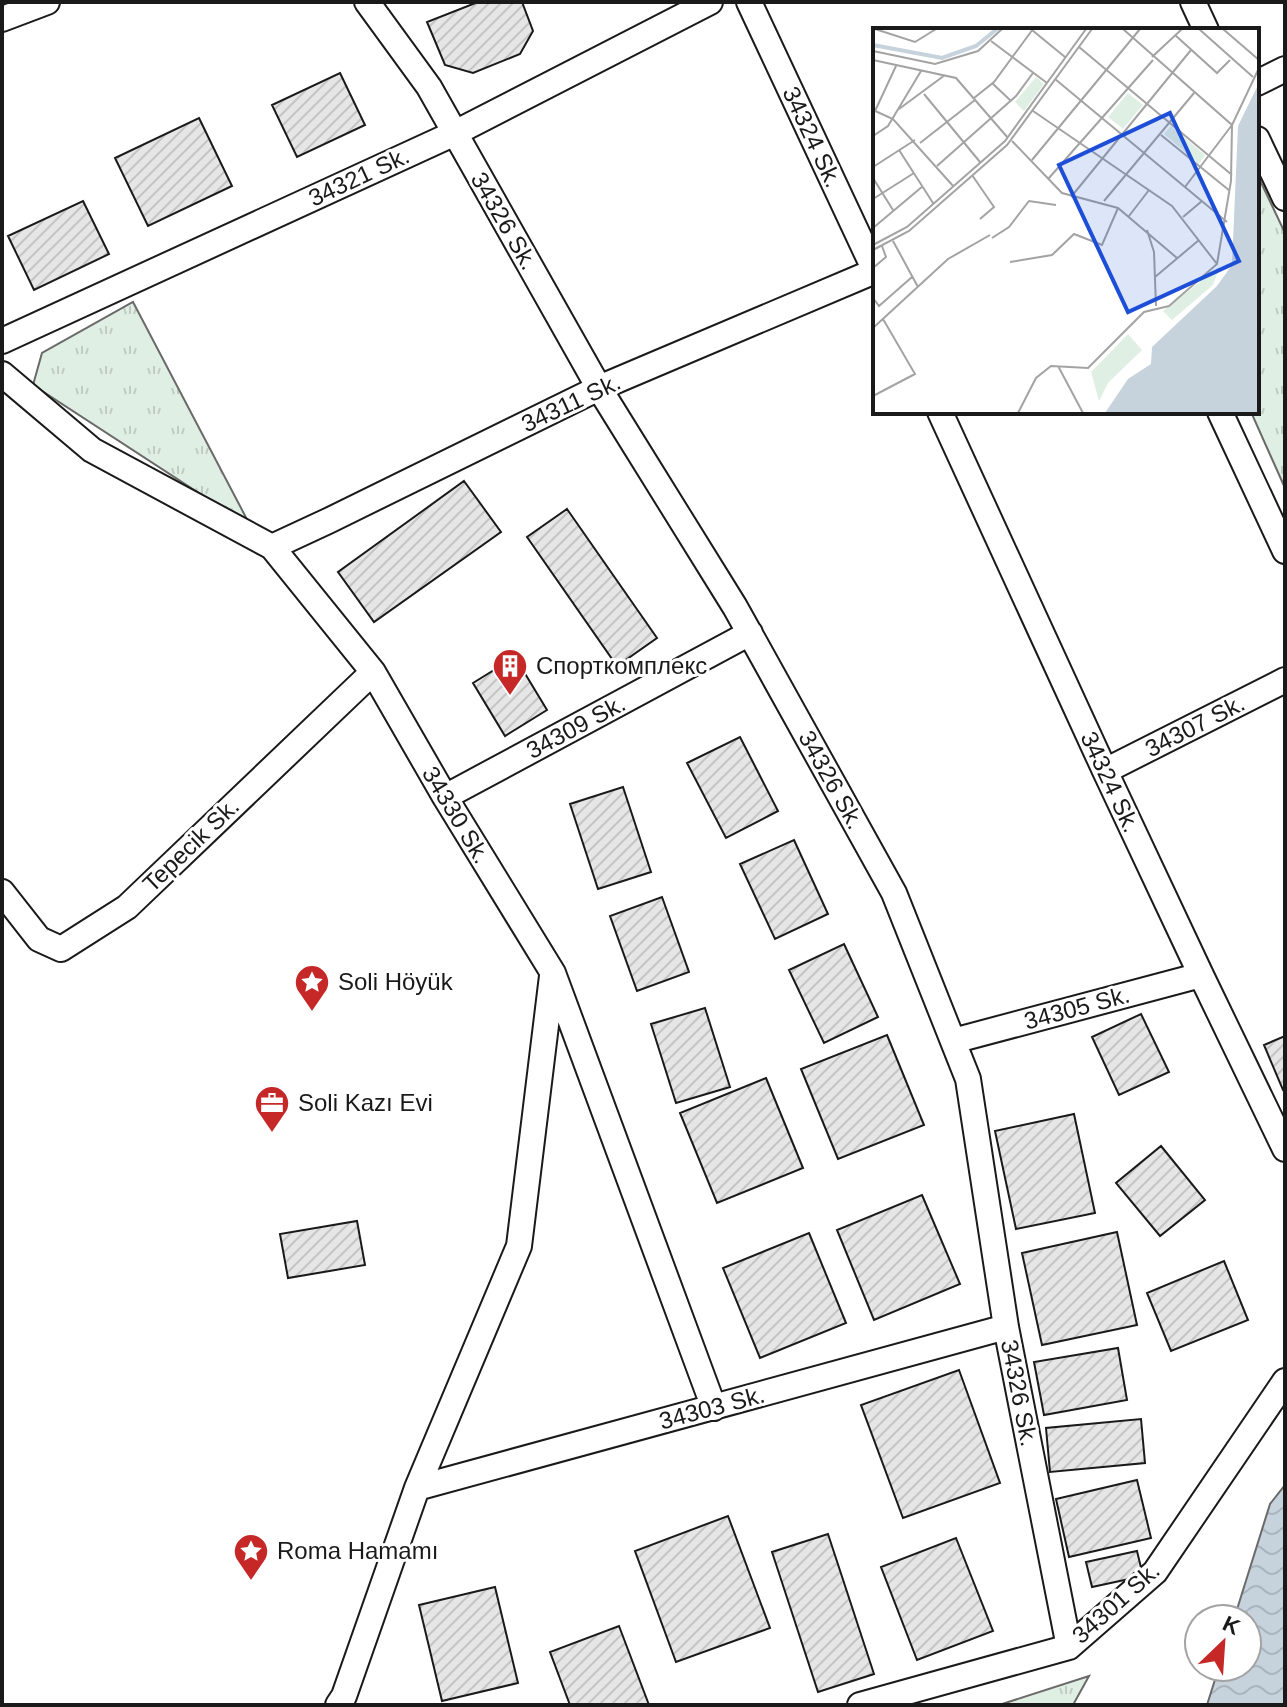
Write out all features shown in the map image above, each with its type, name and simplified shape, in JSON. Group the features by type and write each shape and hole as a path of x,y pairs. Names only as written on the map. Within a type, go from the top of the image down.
{"street":[{"path":"2,19 47,2"},
{"name":"34326 Sk.","path":"367,2 429,87 599,388 750,633 894,893 968,1079 1006,1327 1069,1647"},
{"name":"34321 Sk.","path":"2,341 455,133 710,2"},
{"name":"34324 Sk.","path":"749,2 873,267"},
{"path":"1193,2 1205,28"},
{"path":"1259,82 1285,69"},
{"path":"1259,143 1285,198"},
{"name":"34311 Sk.","path":"272,547 599,388 873,272"},
{"name":"34330 Sk.","path":"2,374 92,450 272,547 373,672 553,973 714,1408"},
{"name":"34324 Sk.","path":"941,414 1105,771 1285,1149"},
{"path":"1221,414 1285,551"},
{"name":"34309 Sk.","path":"445,797 750,633"},
{"name":"Tepecik Sk.","path":"2,892 39,939 61,949 127,907 373,672"},
{"name":"34307 Sk.","path":"1105,771 1285,680"},
{"path":"338,1705 344,1696 417,1488 519,1246 553,973"},
{"name":"34305 Sk.","path":"953,1041 1201,975"},
{"name":"34303 Sk.","path":"417,1488 1006,1327"},
{"name":"34301 Sk.","path":"860,1705 1069,1647 1155,1572 1285,1381"}],"green space":[{"path":"1259,178 1285,233 1285,488 1252,414 1259,414"},
{"path":"133,302 251,527 33,385 42,353"},
{"path":"1089,1676 1073,1705 999,1705"}],"water":[{"path":"1285,1485 1285,1705 1207,1705 1214,1683 1263,1683 1263,1603 1239,1603 1270,1504"}],"building":[{"path":"478,2 522,2 533,31 520,54 473,73 445,65 427,22"},
{"path":"340,73 365,125 297,157 272,105"},
{"path":"199,118 232,186 148,226 115,158"},
{"path":"83,201 109,254 34,290 8,236"},
{"path":"464,481 501,532 374,622 338,572"},
{"path":"567,509 657,638 617,666 527,537"},
{"name":"Спорткомплекс","path":"515,657 547,710 505,736 473,683"},
{"path":"740,737 778,811 726,838 687,763"},
{"path":"623,787 651,872 598,889 570,804"},
{"path":"794,840 828,914 775,939 740,864"},
{"path":"662,897 689,972 637,991 610,916"},
{"path":"844,944 878,1017 824,1043 789,970"},
{"path":"705,1008 730,1087 676,1103 651,1024"},
{"path":"1141,1014 1169,1072 1119,1095 1092,1037"},
{"path":"887,1035 924,1125 838,1159 801,1069"},
{"path":"1285,1036 1285,1089 1283,1090 1264,1045"},
{"path":"766,1078 803,1168 717,1203 680,1113"},
{"path":"1074,1114 1095,1213 1016,1229 995,1131"},
{"path":"1161,1146 1205,1200 1160,1236 1116,1183"},
{"path":"922,1195 960,1284 874,1320 837,1230"},
{"path":"357,1221 365,1265 288,1278 280,1234"},
{"path":"1117,1232 1137,1325 1042,1345 1022,1253"},
{"path":"809,1233 846,1323 760,1358 723,1268"},
{"path":"1224,1261 1248,1320 1171,1351 1147,1293"},
{"path":"1118,1348 1127,1400 1044,1415 1034,1362"},
{"path":"959,1370 1000,1483 903,1518 861,1405"},
{"path":"1141,1419 1145,1463 1050,1472 1046,1428"},
{"path":"1137,1480 1151,1538 1069,1557 1056,1499"},
{"path":"728,1516 770,1628 676,1662 635,1551"},
{"path":"828,1534 874,1674 818,1692 772,1552"},
{"path":"956,1538 993,1631 917,1660 881,1567"},
{"path":"1137,1551 1143,1576 1092,1587 1086,1562"},
{"path":"495,1587 518,1683 442,1701 419,1605"},
{"path":"619,1626 649,1705 570,1705 550,1652"}],"place":[{"name":"Спорткомплекс","path":"510,697"},
{"name":"Soli Höyük","path":"312,1013"},
{"name":"Soli Kazı Evi","path":"272,1134"},
{"name":"Roma Hamamı","path":"251,1582"}]}
